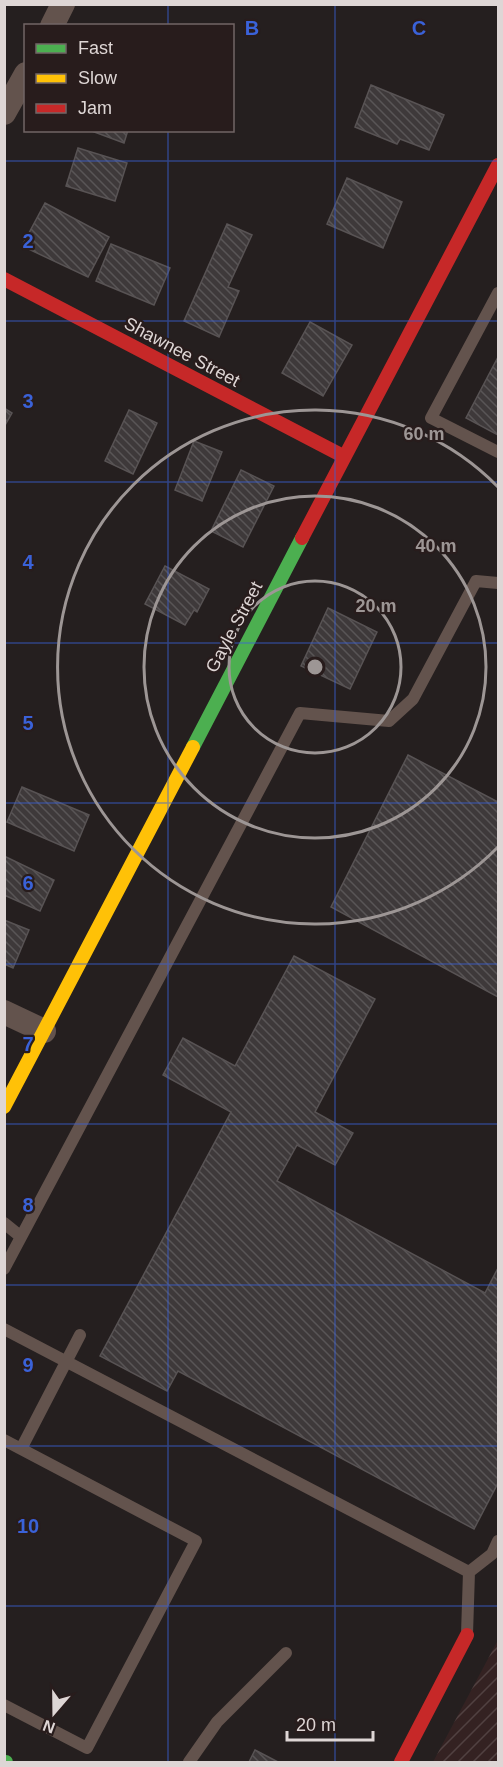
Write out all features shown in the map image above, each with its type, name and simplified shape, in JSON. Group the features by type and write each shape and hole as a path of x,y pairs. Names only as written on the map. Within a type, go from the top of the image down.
{"street":[{"path":"53,24 63,4"},
{"path":"4,113 24,78"},
{"name":"Gayle Street","path":"4,1107 343,456 498,165"},
{"name":"Shawnee Street","path":"4,279 343,456"},
{"path":"4,1012 44,1031"},
{"path":"401,1762 467,1635"}],"lane":[{"path":"498,293 431,418 498,452"},
{"path":"4,1269 300,713 389,721 413,699 476,581 498,583"},
{"path":"4,1223 20,1236"},
{"path":"4,1329 469,1572"},
{"path":"21,1449 80,1335"},
{"path":"4,1440 196,1541 87,1748 4,1705"},
{"path":"469,1572 492,1554 498,1541"},
{"path":"467,1635 469,1572"},
{"path":"189,1762 217,1722 286,1653"}],"shaded area":[{"path":"498,1640 498,1762 433,1762"}],"building":[{"path":"371,85 444,115 429,150 400,139 397,144 355,127"},
{"path":"94,132 127,132 124,143"},
{"path":"78,148 127,163 115,201 66,186"},
{"path":"347,178 402,202 383,248 327,224"},
{"path":"45,203 109,237 88,277 22,246"},
{"path":"227,224 252,235 228,287 239,291 219,337 184,321"},
{"path":"111,244 170,268 154,305 96,281"},
{"path":"310,322 352,345 323,396 282,373"},
{"path":"498,357 498,435 466,418"},
{"path":"4,408 12,413 4,427"},
{"path":"129,410 157,423 133,474 105,461"},
{"path":"194,441 222,452 202,501 175,490"},
{"path":"241,470 274,486 243,547 211,531"},
{"path":"165,566 209,589 197,612 194,610 185,625 145,604"},
{"path":"328,608 377,632 350,689 301,666"},
{"path":"408,755 498,802 498,997 331,907"},
{"path":"22,787 89,815 74,851 7,822"},
{"path":"4,856 54,880 40,911 4,895"},
{"path":"4,920 29,930 13,968 4,964"},
{"path":"294,956 375,999 315,1112 353,1133 335,1165 297,1145 277,1181 485,1293 498,1268 498,1483 474,1529 178,1371 167,1391 100,1356 231,1112 163,1075 183,1038 235,1066"},
{"path":"255,1750 278,1762 249,1762"}],"traffic: fast":[{"path":"193,747 302,538"}],"traffic: slow":[{"path":"4,1107 193,747"}],"traffic: jam":[{"path":"302,538 498,165"},
{"path":"4,279 343,456"},
{"path":"401,1762 467,1635"}]}
